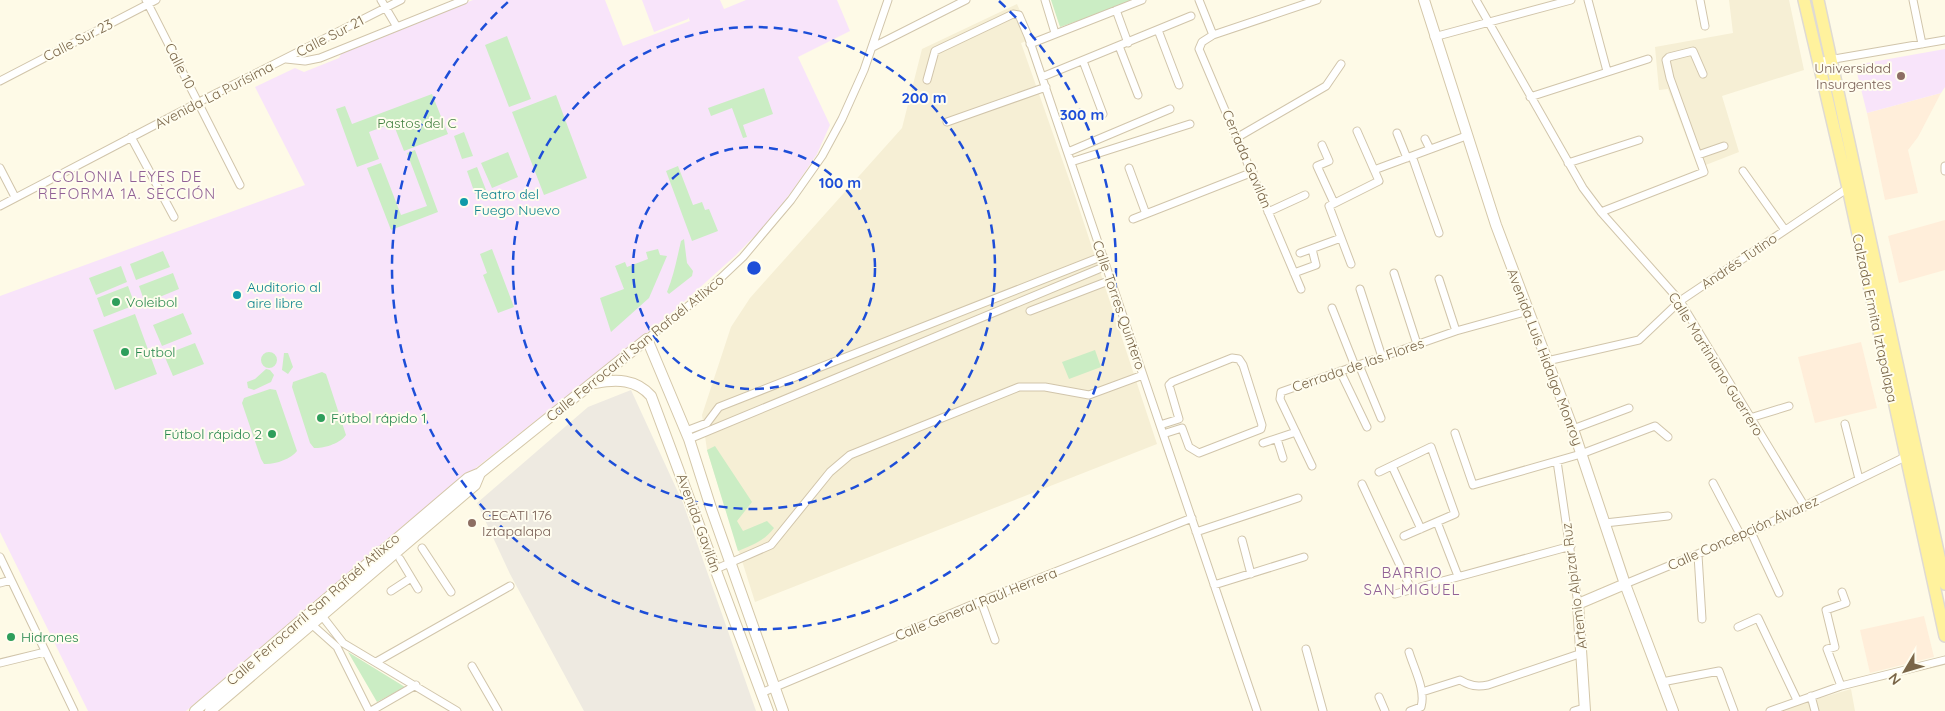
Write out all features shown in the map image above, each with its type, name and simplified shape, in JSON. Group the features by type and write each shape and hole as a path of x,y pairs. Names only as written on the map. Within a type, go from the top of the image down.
{"main road":[{"name":"Avenida Luis Hidalgo Monroy","path":"1424,0 1434,37 1496,226 1573,429 1625,584 1673,711"},
{"name":"Calzada Ermita Iztapalapa","path":"1804,0 1848,188 1945,636"},
{"name":"Calzada Ermita Iztapalapa","path":"1818,0 1942,550 1945,584"},
{"name":"Calle Ferrocarril San Rafaél Atlixco","path":"195,711 301,619 318,611 468,478 480,473 647,339"},
{"name":"Avenida Gavilán","path":"647,339 688,435 730,564 783,711"},
{"name":"Avenida Gavilán","path":"592,384 622,380 646,390 652,396 768,711"},
{"name":"Calle Concepción Álvarez","path":"1578,604 1625,584"},
{"name":"Artemio Alpizar Ruz","path":"1578,604 1584,709"},
{"name":"Calle Ferrocarril San Rafaél Atlixco","path":"210,711 311,623 318,611"}],"street":[{"name":"Calle Sur 23","path":"0,81 147,2 156,0"},
{"path":"381,0 397,27"},
{"name":"Calle Sur 21","path":"286,59 401,0"},
{"name":"Avenida La Purísima","path":"0,206 198,102 286,59 305,61 320,58 464,0"},
{"name":"Calle Ferrocarril San Rafaél Atlixco","path":"647,339 707,291 743,257 791,200 822,156 842,119 873,47 888,0"},
{"path":"873,47 966,0"},
{"path":"1045,0 1055,33"},
{"path":"1030,44 1142,0"},
{"path":"1199,0 1213,35 1317,0"},
{"name":"Calle Martiniano Guerrero","path":"1476,0 1568,163 1601,212 1680,301 1804,507"},
{"path":"1434,37 1571,0"},
{"path":"1588,0 1607,71"},
{"path":"1700,0 1705,26"},
{"path":"1913,0 1922,44"},
{"name":"Calle 10","path":"147,2 240,185"},
{"path":"1116,10 1128,43"},
{"name":"Calle Torres Quintero","path":"927,80 935,51 1013,14 1018,15 1022,20 1257,711"},
{"path":"1042,76 1128,43 1191,16"},
{"path":"1158,30 1179,85"},
{"name":"Cerrada Gavilán","path":"1213,35 1202,42 1199,49 1253,172 1301,289"},
{"path":"1817,62 1945,40"},
{"path":"1119,46 1138,95"},
{"path":"1601,212 1704,172 1670,78 1666,60 1669,57 1693,51 1703,74"},
{"path":"1530,97 1607,71 1648,60"},
{"path":"1083,61 1103,114"},
{"path":"1238,137 1326,86 1341,64"},
{"path":"947,122 1046,87"},
{"path":"1068,152 1170,109"},
{"path":"1071,162 1190,124"},
{"path":"1351,264 1329,206 1378,181 1357,131"},
{"path":"1397,133 1410,157 1439,233"},
{"path":"1374,170 1466,136"},
{"path":"131,137 174,217"},
{"path":"1425,139 1430,150"},
{"path":"1568,163 1639,140"},
{"path":"1322,145 1329,161 1317,166 1334,203"},
{"path":"1698,155 1724,146"},
{"path":"0,168 15,197"},
{"path":"1129,168 1146,214"},
{"path":"1743,170 1785,230"},
{"path":"1133,219 1253,172"},
{"name":"Andrés Tutino","path":"1547,361 1639,340 1680,301 1848,188"},
{"path":"1268,212 1304,195"},
{"path":"1300,253 1341,238"},
{"path":"1294,273 1316,265 1312,249"},
{"path":"688,435 707,423 720,407 1103,256"},
{"path":"688,435 1106,266"},
{"path":"1394,273 1417,344"},
{"path":"1439,279 1456,331"},
{"path":"1030,311 1111,280"},
{"path":"1360,289 1382,357"},
{"path":"1332,308 1381,418"},
{"name":"Cerrada de las Flores","path":"1312,466 1280,399 1281,392 1456,331 1528,311"},
{"path":"1160,425 1179,418 1169,391 1169,386 1172,382 1232,358 1239,359 1243,365 1262,425 1261,429 1199,453 1189,447 1182,428 1163,434"},
{"path":"1340,371 1367,428"},
{"path":"716,568 730,564 771,544 830,472 850,455 1019,387 1045,387 1078,395 1089,395 1143,375"},
{"path":"1750,418 1789,406"},
{"path":"1573,429 1629,408"},
{"path":"1845,424 1859,479"},
{"path":"1454,433 1473,485 1581,454 1655,426 1668,437"},
{"path":"1263,443 1296,432"},
{"path":"1277,439 1283,458"},
{"path":"1380,472 1431,447 1456,514 1404,536"},
{"name":"Calle Concepción Álvarez","path":"1625,584 1751,532 1905,457"},
{"name":"Artemio Alpizar Ruz","path":"1557,461 1571,546 1578,604"},
{"path":"1392,466 1421,529"},
{"path":"1362,484 1411,589"},
{"path":"1712,484 1741,536"},
{"path":"1196,532 1298,498"},
{"path":"1605,523 1668,516"},
{"name":"Calle General Raúl Herrera","path":"761,693 981,601 1192,518"},
{"path":"1437,522 1458,576"},
{"path":"1751,532 1779,593"},
{"path":"1242,540 1251,574"},
{"path":"1395,594 1571,546"},
{"path":"422,548 451,592"},
{"path":"1698,555 1702,619"},
{"path":"1214,585 1304,557"},
{"path":"0,558 74,711"},
{"path":"400,559 418,589"},
{"path":"391,591 412,578"},
{"path":"0,583 12,580"},
{"path":"376,662 510,586"},
{"path":"1841,686 1827,649 1835,647 1826,610 1846,603 1842,592"},
{"path":"981,601 995,640"},
{"path":"318,611 340,645 370,711 416,685"},
{"path":"1738,627 1758,618 1797,700"},
{"path":"301,619 311,623 340,645 376,662 458,711"},
{"path":"1306,649 1323,711"},
{"path":"0,663 45,652"},
{"path":"1409,652 1422,692 1421,707 1410,711"},
{"path":"1422,692 1460,680 1477,687 1582,653"},
{"path":"1770,711 1841,686 1945,660"},
{"path":"472,666 498,711"},
{"path":"1662,682 1719,671 1734,711"},
{"path":"1811,696 1815,711"},
{"path":"1379,697 1385,711"},
{"path":"1574,711 1584,709"}],"shaded area":[{"path":"473,0 605,0 623,46 690,21 688,17 688,19 654,32 642,0 720,0 724,9 746,0 837,0 850,31 798,57 830,125 817,154 769,221 736,255 667,317 405,524 186,711 88,711 0,532 0,296 305,185 255,87 295,68 304,72 339,58 342,52"},
{"path":"1729,0 1789,0 1804,70 1722,96 1739,152 1698,168 1668,89 1659,90 1655,47 1733,33"},
{"path":"1017,4 1032,39 1021,43 1075,196 1157,444 755,602 707,450 702,415 731,327 750,298 902,128 922,49"},
{"name":"Universidad Insurgentes","path":"1945,49 1945,87 1941,93 1867,113 1855,65"},
{"path":"1941,93 1918,137 1908,150 1918,193 1885,200 1867,113"},
{"path":"1945,220 1945,270 1899,283 1888,236"},
{"path":"1861,342 1877,408 1815,423 1798,357"},
{"path":"631,390 683,503 756,711 584,711 510,574 477,503 588,407"},
{"path":"1924,616 1934,657 1870,673 1860,630"},
{"path":"1851,689 1855,711 1778,711 1780,710"}],"green space":[{"path":"1051,0 1139,0 1060,27"},
{"path":"507,36 531,99 509,107 485,45"},
{"path":"764,88 773,114 743,125 747,137 743,138 732,108 711,116 708,108"},
{"name":"Pastos del C","path":"432,94 448,134 404,151 393,123 369,132 379,159 357,167 336,109 345,106 352,124"},
{"path":"556,95 587,178 544,195 512,112"},
{"path":"464,132 473,156 462,159 454,136"},
{"path":"415,150 438,212 391,230 367,168 381,163 401,215 427,206 407,153"},
{"path":"508,152 518,177 492,188 481,163"},
{"path":"678,166 693,205 702,202 705,210 709,209 718,231 692,241 666,171"},
{"path":"477,167 486,190 475,194 467,171"},
{"path":"684,239 687,263 693,271 692,276 669,294 667,292 681,241"},
{"path":"492,249 514,307 498,313 483,275 487,273 480,254"},
{"path":"658,249 660,255 667,256 649,298 611,332 600,298 624,289 615,266 625,262 627,267 648,259 646,252"},
{"path":"163,251 170,267 136,280 130,264"},
{"path":"121,266 127,282 96,295 89,278"},
{"path":"173,273 179,289 145,303 139,286"},
{"name":"Voleibol","path":"128,286 135,305 104,317 97,298"},
{"path":"183,313 192,334 162,346 153,325"},
{"name":"Futbol","path":"135,314 157,374 115,390 93,330"},
{"path":"195,343 204,364 173,376 164,355"},
{"path":"1095,350 1101,367 1069,379 1062,362"},
{"path":"269,352 275,354 277,360 275,366 269,368 263,366 261,360 263,354"},
{"path":"284,353 288,353 293,367 288,374 282,370"},
{"path":"266,369 270,370 274,375 271,382 254,390 248,388 247,382 255,379"},
{"name":"Fútbol rápido 1","path":"322,372 326,374 346,435 332,445 314,448 310,443 292,387 293,382"},
{"name":"Fútbol rápido 2","path":"270,389 276,390 297,451 291,457 282,461 264,464 242,403 244,398"},
{"path":"715,446 752,502 737,521 743,531 767,521 774,528 753,545 738,551 707,450"},
{"path":"348,652 405,687 377,702"}],"place":[{"name":"Universidad Insurgentes","path":"1901,76"},
{"name":"Teatro del Fuego Nuevo","path":"464,202"},
{"name":"Auditorio al aire libre","path":"237,295"},
{"name":"Voleibol","path":"116,302"},
{"name":"Futbol","path":"125,352"},
{"name":"Fútbol rápido 1","path":"321,418"},
{"name":"Fútbol rápido 2","path":"272,434"},
{"name":"CECATI 176 Iztapalapa","path":"472,523"},
{"name":"Hidrones","path":"11,637"}],"district":[{"name":"COLONIA LEYES DE REFORMA 1A. SECCIÓN","path":"127,184"},
{"name":"BARRIO SAN MIGUEL","path":"1412,580"}]}
